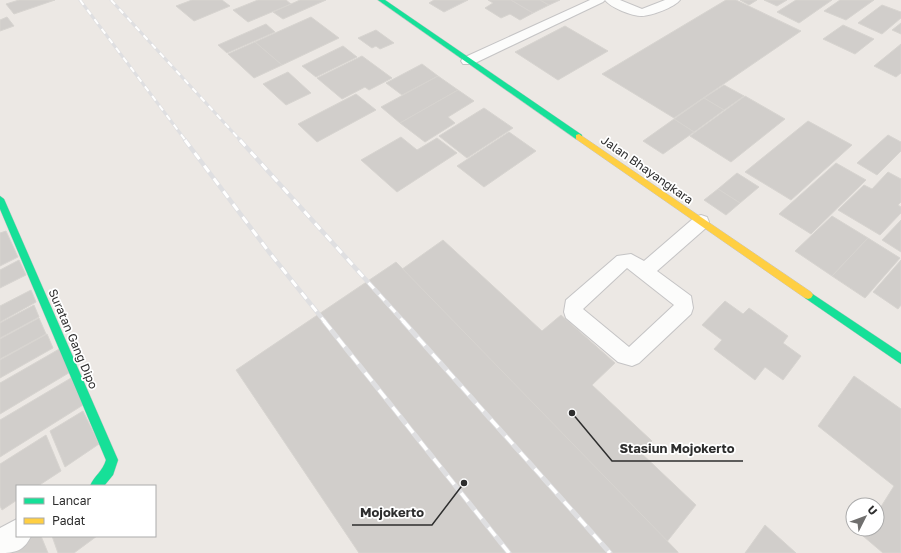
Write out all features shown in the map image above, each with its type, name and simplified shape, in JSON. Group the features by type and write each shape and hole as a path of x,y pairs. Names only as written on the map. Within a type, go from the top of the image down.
{"main road":[{"name":"Jalan Bhayangkara","path":"381,0 901,359"},
{"name":"Suratan Gang Dipo","path":"0,199 112,460 112,466 107,475 97,485"}],"street":[{"path":"0,545 16,535"}],"lane":[{"path":"468,61 599,0"},
{"path":"611,0 642,14 674,0"},
{"path":"644,271 701,222"},
{"path":"623,261 631,261 644,271 684,302 684,308 632,357 625,356 573,312 573,306 623,261"}],"building":[{"path":"19,0 55,0 14,14 6,4"},
{"path":"192,0 222,0 230,6 194,21 176,6"},
{"path":"258,0 286,0 291,4 248,22 233,10"},
{"path":"300,0 326,0 283,19 273,12"},
{"path":"434,0 468,0 444,12 429,3"},
{"path":"488,0 511,0 533,13 520,20 510,14 501,18 485,8 493,3"},
{"path":"511,0 540,0 549,5 533,13"},
{"path":"540,0 560,0 549,5"},
{"path":"726,0 736,0 801,31 674,118 602,74"},
{"path":"740,0 757,0 749,5"},
{"path":"764,0 787,0 777,6"},
{"path":"796,0 832,0 799,23 777,12"},
{"path":"840,0 874,0 846,20 824,11"},
{"path":"882,5 901,12 901,18 882,34 858,23"},
{"path":"7,17 14,26 0,31 0,20"},
{"path":"311,17 339,38 282,65 255,42"},
{"path":"901,23 901,34 892,30"},
{"path":"266,24 275,32 227,53 218,45"},
{"path":"843,25 874,39 855,54 823,39"},
{"path":"565,26 608,51 558,80 515,52"},
{"path":"376,30 394,43 380,49 376,46 372,48 358,38"},
{"path":"255,42 282,65 254,78 228,54"},
{"path":"901,44 901,73 896,77 874,66"},
{"path":"343,46 357,57 316,77 302,66"},
{"path":"362,56 392,78 369,90 365,87 342,99 317,78"},
{"path":"422,64 438,76 402,95 386,83"},
{"path":"288,72 311,93 286,105 263,84"},
{"path":"438,76 458,90 400,123 381,107"},
{"path":"724,85 744,96 724,110 704,98"},
{"path":"458,90 474,101 448,117 455,123 425,142 400,123"},
{"path":"356,94 376,110 317,142 298,124"},
{"path":"745,96 785,119 731,162 690,136"},
{"path":"704,98 724,110 694,132 674,119"},
{"path":"484,108 513,128 467,158 439,136"},
{"path":"674,119 694,132 663,154 643,141"},
{"path":"808,121 852,145 791,200 745,172"},
{"path":"509,132 536,151 484,187 457,166"},
{"path":"888,135 901,142 901,151 877,175 857,163"},
{"path":"401,137 417,150 437,138 457,153 397,192 361,160"},
{"path":"836,163 866,180 811,234 779,214"},
{"path":"888,172 901,179 901,202 898,205 901,207 901,213 880,235 838,210 864,185 872,189"},
{"path":"737,173 759,187 740,203 718,189"},
{"path":"718,189 740,203 726,215 704,200"},
{"path":"832,216 868,238 832,276 795,251"},
{"path":"901,220 901,252 882,240"},
{"path":"6,231 18,257 0,266 0,233"},
{"path":"868,238 900,258 865,298 832,276"},
{"path":"443,240 542,331 561,315 615,363 592,385 652,441 640,452 696,505 658,553 391,277"},
{"path":"19,260 26,275 0,288 0,270"},
{"path":"901,260 901,305 898,309 873,292"},
{"path":"396,262 678,553 359,553 236,370"},
{"path":"31,290 36,302 0,322 0,306"},
{"path":"725,301 743,314 749,308 788,336 783,343 801,356 783,380 765,367 755,380 714,349 722,340 702,325"},
{"path":"34,305 39,317 0,338 0,323"},
{"path":"39,318 46,334 0,359 0,339"},
{"path":"47,334 53,348 0,378 0,360"},
{"path":"61,348 72,371 0,414 0,383"},
{"path":"854,376 901,409 901,553 883,553 864,537 885,537 885,500 894,486 818,426"},
{"path":"71,378 83,405 0,457 0,420"},
{"path":"83,411 99,444 65,467 50,431"},
{"path":"46,435 61,471 40,485 16,485 16,501 2,510 0,506 0,464"},
{"path":"765,525 796,553 745,553"},
{"path":"16,537 41,537 48,553 0,553 0,547"},
{"path":"52,537 96,537 74,553 58,553"}],"railway":[{"path":"80,0 186,141"},
{"path":"111,0 241,141"},
{"path":"185,140 269,252 325,322"},
{"path":"240,140 404,322"},
{"path":"324,321 509,553"},
{"path":"403,321 610,553"}],"traffic: fast":[{"path":"381,0 579,137"},
{"path":"0,199 112,460 109,471 97,485"},
{"path":"808,295 901,359"}],"traffic: slow":[{"path":"579,137 808,295"}],"place":[{"name":"Stasiun Mojokerto","path":"572,413"},
{"name":"Mojokerto","path":"464,483"}]}
